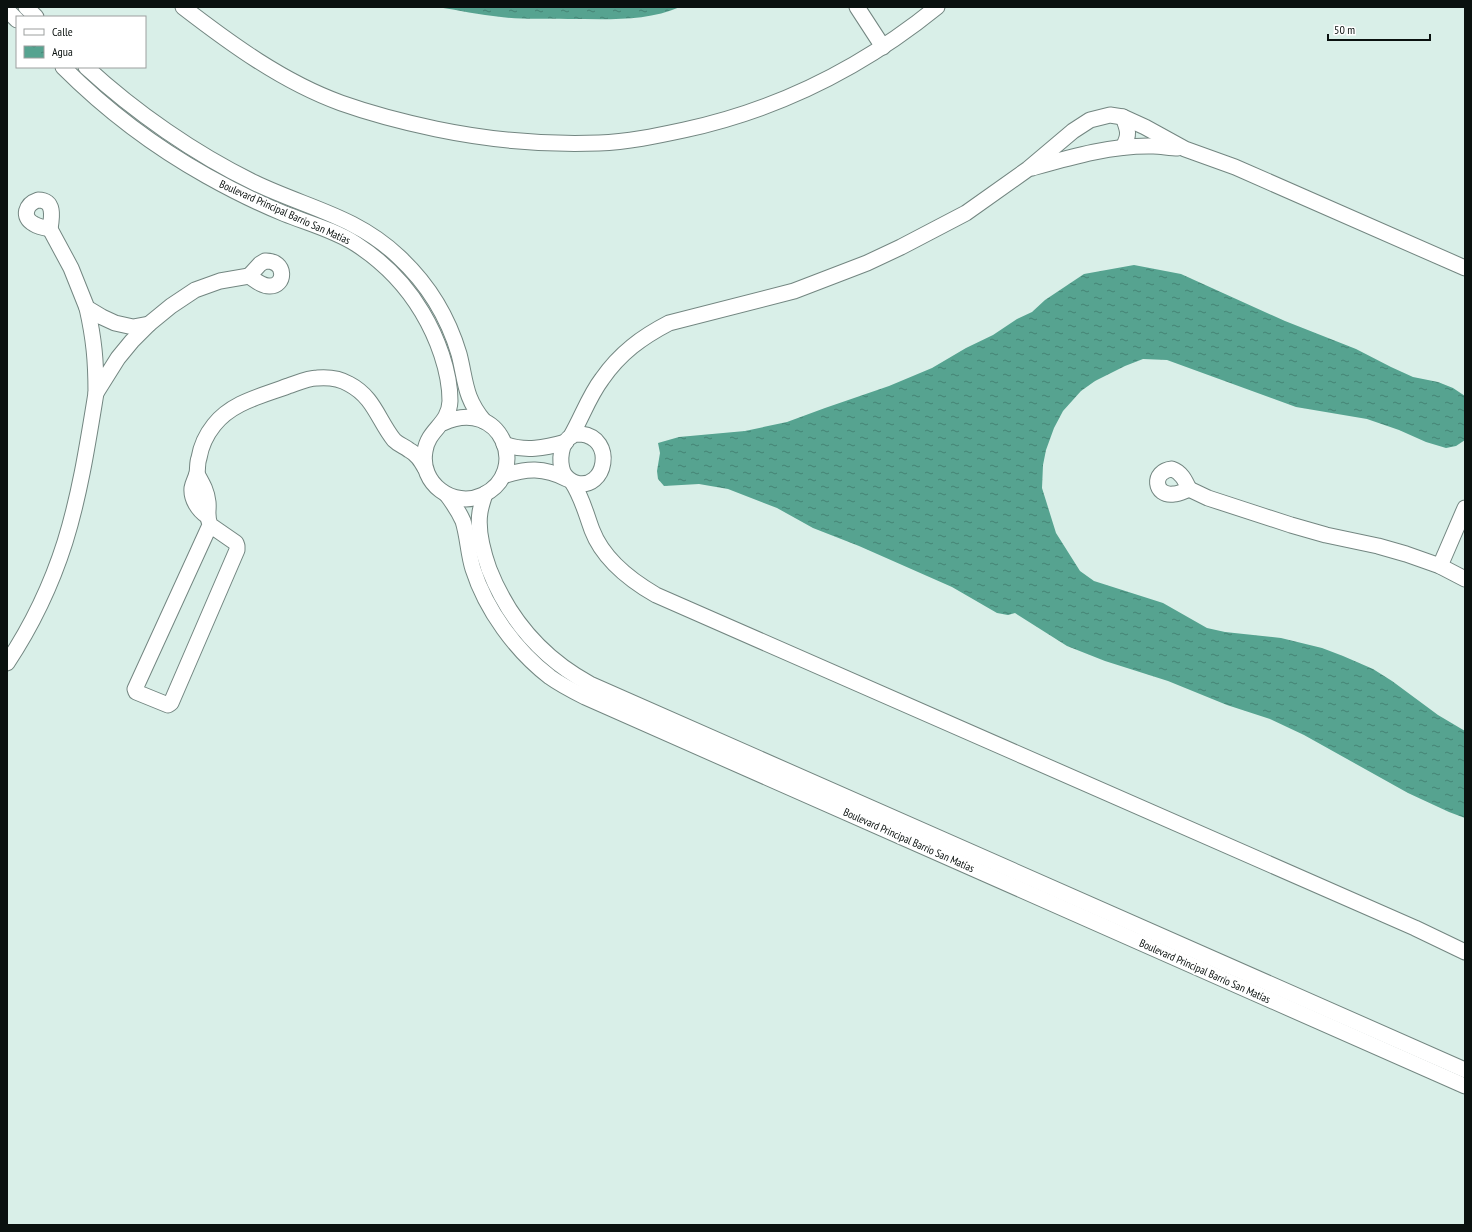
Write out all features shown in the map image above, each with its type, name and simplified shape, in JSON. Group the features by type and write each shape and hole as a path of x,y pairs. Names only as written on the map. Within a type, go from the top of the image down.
{"street":[{"path":"26,7 35,16"},
{"path":"183,7 208,26 272,69 301,85 340,102 392,119 458,134 502,140 551,143 600,143 642,138 718,123 752,112 790,97 849,68 883,48 914,26 937,7"},
{"path":"857,7 883,48"},
{"path":"7,10 16,19"},
{"name":"Boulevard Principal Barrio San Matías","path":"64,68 92,95 170,154 206,176 269,207 336,234 354,243 372,255 391,272 422,312 441,353 447,375 450,400 449,412 443,423"},
{"name":"Boulevard Principal Barrio San Matías","path":"87,68 140,112 201,152 254,182 282,195 329,212 354,224 388,247 408,266 434,299 451,332 458,352 469,398 475,410 484,421"},
{"path":"1465,268 1235,167 1185,149 1145,127 1123,117 1110,115 1090,120 1073,131 1028,169 966,213 934,231 867,263 794,291 669,323 651,332 634,344 616,361 602,379 562,452 560,462 569,480 577,490 593,532 602,550 615,565 628,576 656,595 1401,922 1465,952"},
{"path":"1122,147 1128,138 1127,128 1123,117"},
{"path":"1028,169 1090,153 1122,147 1153,146 1185,149"},
{"path":"7,663 37,610 65,542 83,467 96,392 96,359 87,308 71,268 50,229"},
{"path":"96,392 127,347 149,324 171,306 195,290 220,281 249,276"},
{"path":"87,308 114,323 133,326 149,324"},
{"path":"208,520 236,543 237,546 171,703 168,705 136,692 135,687 208,520 206,489 197,474 198,459 208,433 224,415 248,400 316,378 335,378 343,381 362,393 377,410 399,445 416,455 433,484 447,495 456,498 476,498 485,494 495,486 503,476 506,465 504,444 500,434 484,421 474,417 463,416 452,419 443,423 434,430 428,440 424,458 425,468"},
{"path":"583,504 604,462 603,452 588,422 586,408"},
{"path":"504,444 513,448 537,449 550,447 581,434 590,435 598,443"},
{"path":"409,450 428,440"},
{"path":"503,476 512,472 545,470 555,472 582,485 591,482 596,478"},
{"path":"1189,489 1208,498 1284,523 1326,535 1378,546 1440,566 1465,579"},
{"name":"Boulevard Principal Barrio San Matías","path":"485,494 480,512 482,543 485,558 501,597 512,614 540,648 569,673 590,684 1465,1070"},
{"name":"Boulevard Principal Barrio San Matías","path":"447,495 458,511 463,522 469,556 475,575 483,594 496,616 518,646 535,664 567,688 1465,1086"},
{"path":"1440,566 1465,508"}],"water":[{"path":"437,7 680,7 667,12 625,19 526,19 485,15"},
{"path":"1134,265 1181,274 1285,321 1356,349 1413,377 1438,382 1453,388 1465,396 1465,440 1456,446 1446,448 1426,442 1399,430 1367,419 1296,407 1167,360 1143,359 1095,381 1081,391 1063,411 1054,428 1046,450 1043,465 1042,488 1056,533 1080,571 1094,581 1163,603 1207,628 1225,632 1281,638 1322,648 1343,656 1373,669 1438,715 1465,731 1465,818 1408,793 1304,735 1270,719 1227,705 1168,681 1105,661 1067,646 1015,613 1008,615 997,613 952,587 859,546 813,528 777,508 728,489 699,484 664,486 658,479 657,471 660,453 658,443 679,437 745,431 787,422 889,386 932,368 966,348 993,335 1017,319 1032,312 1045,300 1084,274"}]}
